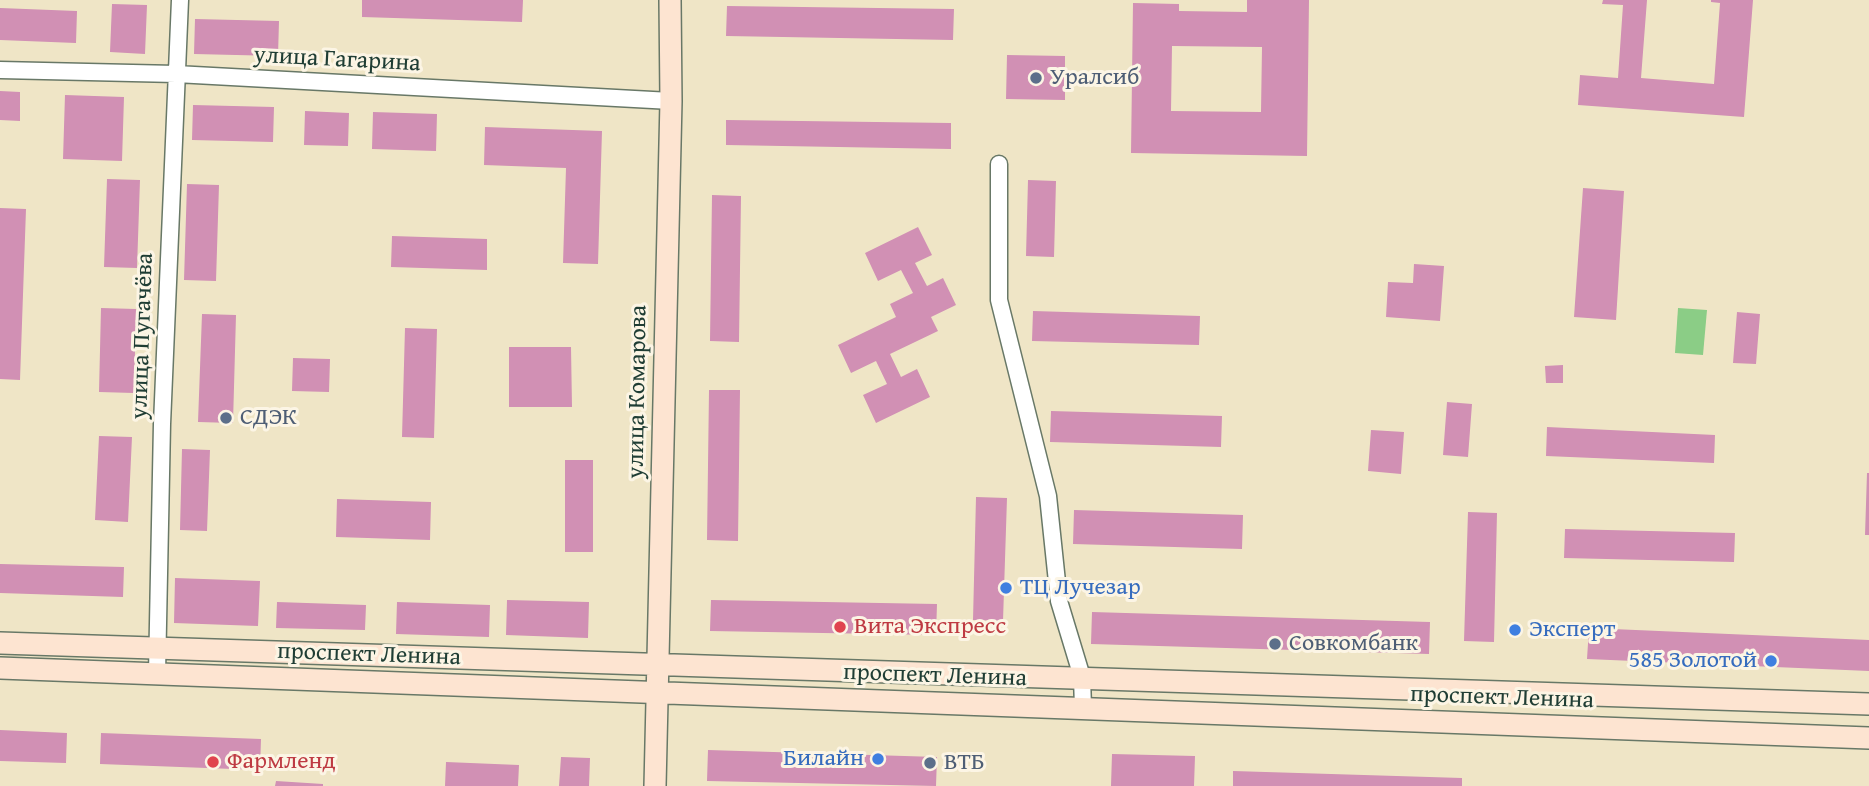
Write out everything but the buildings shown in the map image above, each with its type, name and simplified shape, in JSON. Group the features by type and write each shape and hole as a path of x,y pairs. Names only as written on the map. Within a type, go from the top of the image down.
{"street":[{"name":"улица Пугачёва","path":"157,673 162,424 180,0"},
{"name":"улица Комарова","path":"655,786 671,101 670,0"},
{"name":"улица Гагарина","path":"0,69 176,74 671,101"},
{"path":"999,164 999,300 1048,496 1059,601 1082,677 1083,708"},
{"name":"проспект Ленина","path":"0,643 1869,704"},
{"name":"проспект Ленина","path":"0,668 1869,738"}],"green space":[{"path":"1678,308 1707,310 1703,355 1675,353"}],"place":[{"name":"Уралсиб","path":"1036,78"},
{"name":"СДЭК","path":"226,418"},
{"name":"ТЦ Лучезар","path":"1006,588"},
{"name":"Вита Экспресс","path":"840,627"},
{"name":"Эксперт","path":"1515,630"},
{"name":"Совкомбанк","path":"1275,644"},
{"name":"585 Золотой","path":"1771,661"},
{"name":"Билайн","path":"878,759"},
{"name":"Фармленд","path":"213,762"},
{"name":"ВТБ","path":"930,763"}]}
